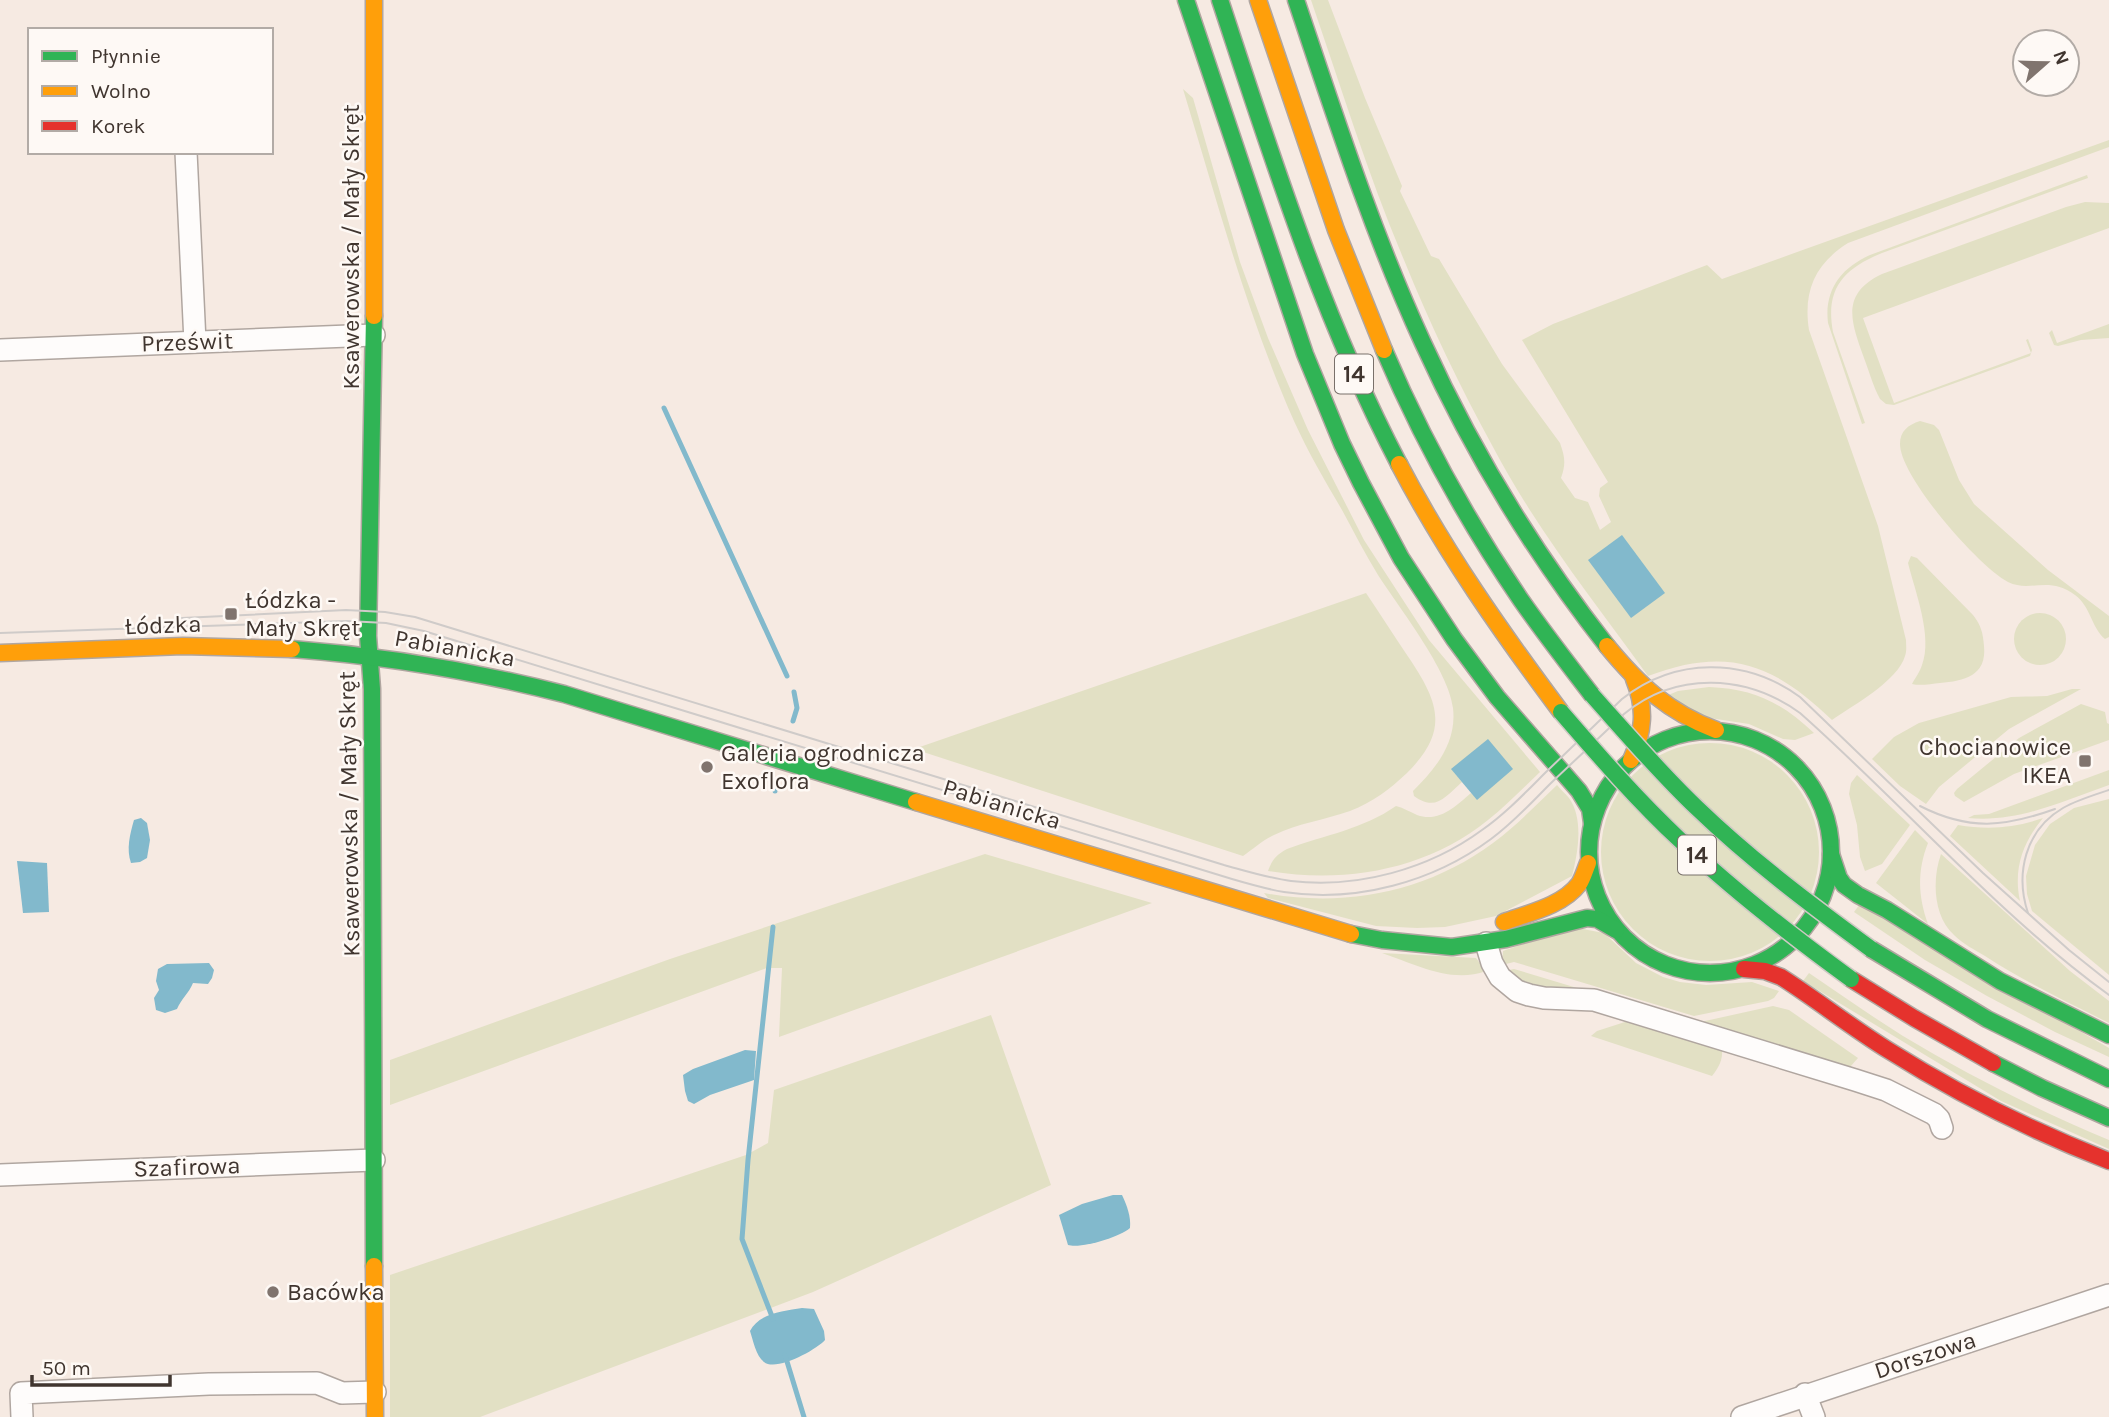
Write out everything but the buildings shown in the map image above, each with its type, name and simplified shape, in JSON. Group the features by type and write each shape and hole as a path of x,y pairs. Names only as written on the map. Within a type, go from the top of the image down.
{"main road":[{"name":"Ksawerowska / Mały Skręt","path":"374,0 374,335 368,629 372,689 375,1417"},
{"path":"1186,0 1305,354 1361,483 1401,558 1454,639 1520,725 1579,792 1590,809 1592,823"},
{"name":"14","path":"1220,0 1317,282 1360,387 1406,480 1461,573 1510,646 1561,712 1634,794 1682,842 1768,917 1851,979 1967,1050 2109,1118"},
{"name":"14","path":"1258,0 1329,210 1390,365 1472,523 1510,584 1592,695 1661,771 1733,841 1789,888 1871,949 1991,1022 2109,1079"},
{"path":"1296,0 1347,152 1408,309 1481,458 1521,526 1559,582 1634,679 1674,712 1716,730"},
{"name":"Łódzka","path":"0,653 242,647 369,656"},
{"name":"Pabianicka","path":"369,656 479,673 553,691 1337,931 1382,940 1452,947 1486,943 1579,918 1597,919 1616,930"},
{"path":"1631,760 1641,738 1644,713 1643,701 1634,679"},
{"path":"1716,730 1734,732 1762,742 1776,750 1806,777 1816,791 1828,822 1830,868 1818,904 1793,940 1765,961 1744,969 1711,974 1672,967 1651,958 1616,930 1607,919 1595,892 1588,863 1589,836 1599,803 1609,784 1631,760 1662,740 1682,734 1716,730"},
{"path":"1831,854 1844,885 1864,899 1887,909 2000,981 2109,1035"},
{"name":"Pabianicka","path":"1418,943 1492,926 1538,909 1573,889 1580,882 1588,863"},
{"path":"1744,969 1765,971 1781,977 1887,1050 1950,1087 2109,1161"}],"street":[{"path":"186,154 195,342"},
{"name":"Prześwit","path":"0,350 374,335"},
{"path":"1486,943 1496,971 1517,991 1544,998 1594,1000 1855,1080 1886,1090 1934,1114 1942,1128"},
{"name":"Szafirowa","path":"0,1175 374,1160"},
{"name":"Dorszowa","path":"1742,1417 2109,1295"},
{"path":"22,1417 21,1393 208,1384 303,1383 317,1383 342,1393 375,1392"},
{"path":"1805,1394 1814,1417"}],"shaded area":[{"path":"1311,0 1328,0 1402,186 1400,191 1431,256 1439,259 1502,364 1560,443 1564,461 1561,478 1575,498 1588,502 1600,530 1611,522 1599,496 1600,488 1608,482 1522,340 1553,324 1707,265 1722,279 2109,140 2109,147 1848,243 1827,260 1814,280 1808,303 1809,330 1878,526 1906,640 1906,654 1901,665 1884,684 1832,720 1789,685 1748,665 1702,662 1648,676 1528,507 1457,378 1424,308 1378,196"},
{"path":"1183,89 1193,98 1240,262 1268,338 1308,430 1364,540 1429,640 1540,772 1495,814 1464,837 1411,862 1355,874 1326,876 1268,871 1275,858 1287,849 1357,826 1396,806 1417,815 1433,817 1447,812 1471,793 1478,799 1452,770 1462,782 1440,801 1428,803 1414,796 1413,791 1437,764 1448,744 1453,721 1450,693 1433,659 1378,575 1294,421 1247,299"},
{"path":"2087,175 2088,178 1882,253 1847,274 1835,292 1831,317 1833,332 1865,423 1862,424 1828,323 1827,311 1832,290 1843,274 1870,255"},
{"path":"2085,202 2109,203 2109,228 1863,318 1894,403 2031,353 2030,356 1894,405 1886,404 1875,389 1855,333 1852,310 1854,300 1860,290 1882,274 2066,207"},
{"path":"2109,324 2109,338 2081,340 2058,346 2054,345 2049,333 2052,330 2057,343"},
{"path":"1920,421 1934,425 1939,430 1959,480 1974,504 2048,570 2109,616 2109,637 2105,639 2100,634 2084,605 2075,595 2057,586 2024,586 2008,582 1979,559 1943,520 1903,459 1901,435 1908,427"},
{"path":"1911,556 1917,558 1973,615 1980,626 1984,656 1982,664 1972,675 1949,682 1912,684 1922,665 1925,641 1922,614 1908,563"},
{"path":"1366,593 1426,687 1435,715 1435,728 1430,742 1407,773 1374,799 1350,811 1283,831 1266,839 1243,856 914,749"},
{"path":"2040,613 2059,620 2066,639 2059,658 2040,665 2021,658 2014,639 2021,620"},
{"path":"1709,687 1740,691 1766,699 1790,713 1814,733 1795,740 1783,739 1749,724 1703,717 1666,696 1678,691"},
{"path":"2081,689 2009,729 1939,787 1926,804 1900,786 1872,759 1894,737 1919,723 2011,697 2047,696"},
{"path":"2081,704 2105,712 2109,724 2109,740 2014,774 1964,802 1955,796 1957,789 2019,738"},
{"path":"1721,743 1752,751 1771,761 1787,775 1801,791 1811,810 1819,852 1811,894 1801,913 1787,929 1771,943 1742,957 1699,961 1678,957 1649,943 1619,913 1605,884 1601,841 1605,820 1619,791 1649,761 1678,747"},
{"path":"2109,770 2109,785 2057,804 2005,817 1968,818 1989,814"},
{"path":"1857,775 1910,825 1882,864 1865,871 1849,794 1851,783"},
{"path":"1557,785 1569,798 1577,816 1578,847 1572,876 1496,916 1445,927 1376,926 1268,898 1264,893 1294,897 1355,897 1384,892 1441,874 1493,843"},
{"path":"2109,799 2109,975 2032,911 2026,876 2035,845 2050,824 2074,808"},
{"path":"2043,818 2021,856 2018,878 2020,901 1950,836 1958,825 2001,827"},
{"path":"1915,830 1928,843 1920,884 1928,924 1876,883"},
{"path":"985,854 1152,903 779,1037 782,968 767,968 390,1105 390,1060 670,959"},
{"path":"1941,854 2070,971 2109,1001 2109,1023 2015,974 1954,935 1942,918 1936,897 1936,875"},
{"path":"1860,904 2109,1048 2109,1057 2055,1032 1925,960 1854,912"},
{"path":"1572,927 1604,933 1636,963 1663,977 1706,985 1752,982 1779,991 1768,1001 1694,1016 1514,962 1502,965 1503,951"},
{"path":"1382,953 1476,958 1486,971 1446,974"},
{"path":"1514,969 1587,991 1532,989 1505,971"},
{"path":"1809,973 1891,1028 1953,1065 2109,1140 2109,1149 2001,1101 1803,981"},
{"path":"1773,1006 1789,1010 1858,1058 1850,1067 1843,1068 1696,1023"},
{"path":"991,1015 1051,1185 813,1292 480,1417 390,1417 390,1275 746,1155 768,1143 774,1090"},
{"path":"1628,1021 1722,1048 1719,1066 1712,1076 1591,1036 1597,1031"}],"water":[{"path":"1622,535 1665,593 1631,618 1588,560"},
{"path":"1488,739 1513,769 1477,800 1451,769"},
{"path":"141,818 147,823 150,840 147,858 131,863 131,831 134,820"},
{"path":"17,861 47,863 49,912 23,913"},
{"path":"209,963 214,970 208,984 193,983 177,1009 165,1013 156,1010 154,998 159,990 156,981 158,969 167,964"},
{"path":"745,1050 756,1051 754,1080 710,1095 694,1104 688,1101 683,1075"},
{"path":"1122,1195 1130,1219 1130,1228 1100,1241 1068,1245 1059,1215 1082,1204"},
{"path":"802,1308 814,1309 825,1340 805,1354 786,1362 764,1362 757,1352 750,1331 754,1325 773,1314"}],"waterway":[{"path":"664,408 787,676"},
{"path":"793,721 797,708 794,692"},
{"path":"775,781 775,791"},
{"path":"773,927 742,1239 773,1319"},
{"path":"785,1355 804,1417"}],"tram line":[{"path":"182,618 346,610 415,617 1224,865 1274,878 1316,883 1366,879 1439,856 1499,817 1622,699 1643,685 1664,675 1687,669 1733,669 1779,684 1800,697 1983,873 2109,982"},
{"path":"0,633 347,621 386,623 424,631 1232,879 1277,891 1311,895 1393,886 1444,867 1499,833 1624,714 1644,700 1666,690 1688,685 1734,685 1779,700 1800,713 1989,894 2109,995"},
{"path":"2028,913 2024,898 2023,868 2026,854 2040,828 2063,808 2109,790"},
{"path":"1920,806 1955,820 1987,824 2020,820 2055,809"}],"traffic: fast":[{"path":"1186,0 1305,354 1361,483 1401,558 1454,639 1497,697 1579,791 1590,809 1592,823"},
{"path":"1220,0 1279,177 1322,294 1371,408 1399,464"},
{"path":"1296,0 1371,216 1404,301 1442,383 1506,500 1554,575 1607,646"},
{"path":"374,316 368,636 372,689 374,1266"},
{"path":"1384,350 1430,447 1482,540 1530,612 1592,695"},
{"path":"292,649 429,665 564,694 916,802"},
{"path":"1592,695 1643,753 1718,827 1782,882 1871,949"},
{"path":"1561,712 1634,794 1701,860 1764,913 1851,979"},
{"path":"1698,731 1722,731 1767,745 1796,766 1811,785 1822,806 1829,828 1831,852 1829,876 1822,898 1811,919 1796,938 1767,959 1745,968 1722,973 1698,973 1653,959 1633,946 1616,929 1603,909 1594,887 1589,864 1589,840 1603,795 1616,775 1633,758 1653,745 1675,736 1698,731"},
{"path":"1831,854 1839,878 1858,895 1887,910 2000,981 2109,1035"},
{"path":"1351,934 1452,947 1506,939 1587,918 1597,919 1616,930"},
{"path":"1871,949 1987,1019 2109,1079"},
{"path":"1993,1063 2109,1118"}],"traffic: slow":[{"path":"374,0 374,316"},
{"path":"1258,0 1336,230 1384,350"},
{"path":"1399,464 1435,529 1475,591 1561,712"},
{"path":"0,653 183,646 292,649"},
{"path":"1607,646 1656,696 1683,715 1716,730"},
{"path":"1631,760 1639,740 1642,720 1634,679"},
{"path":"916,802 1351,934"},
{"path":"1504,922 1564,898 1579,884 1588,863"},
{"path":"374,1266 375,1417"}],"traffic: jam":[{"path":"1744,969 1765,971 1781,977 1874,1041 1941,1082 2024,1124 2109,1161"},
{"path":"1851,979 1993,1063"}],"place":[{"name":"Łódzka - Mały Skręt","path":"231,614"},
{"name":"Chocianowice IKEA","path":"2085,761"},
{"name":"Galeria ogrodnicza Exoflora","path":"707,767"},
{"name":"Bacówka","path":"273,1292"}]}
